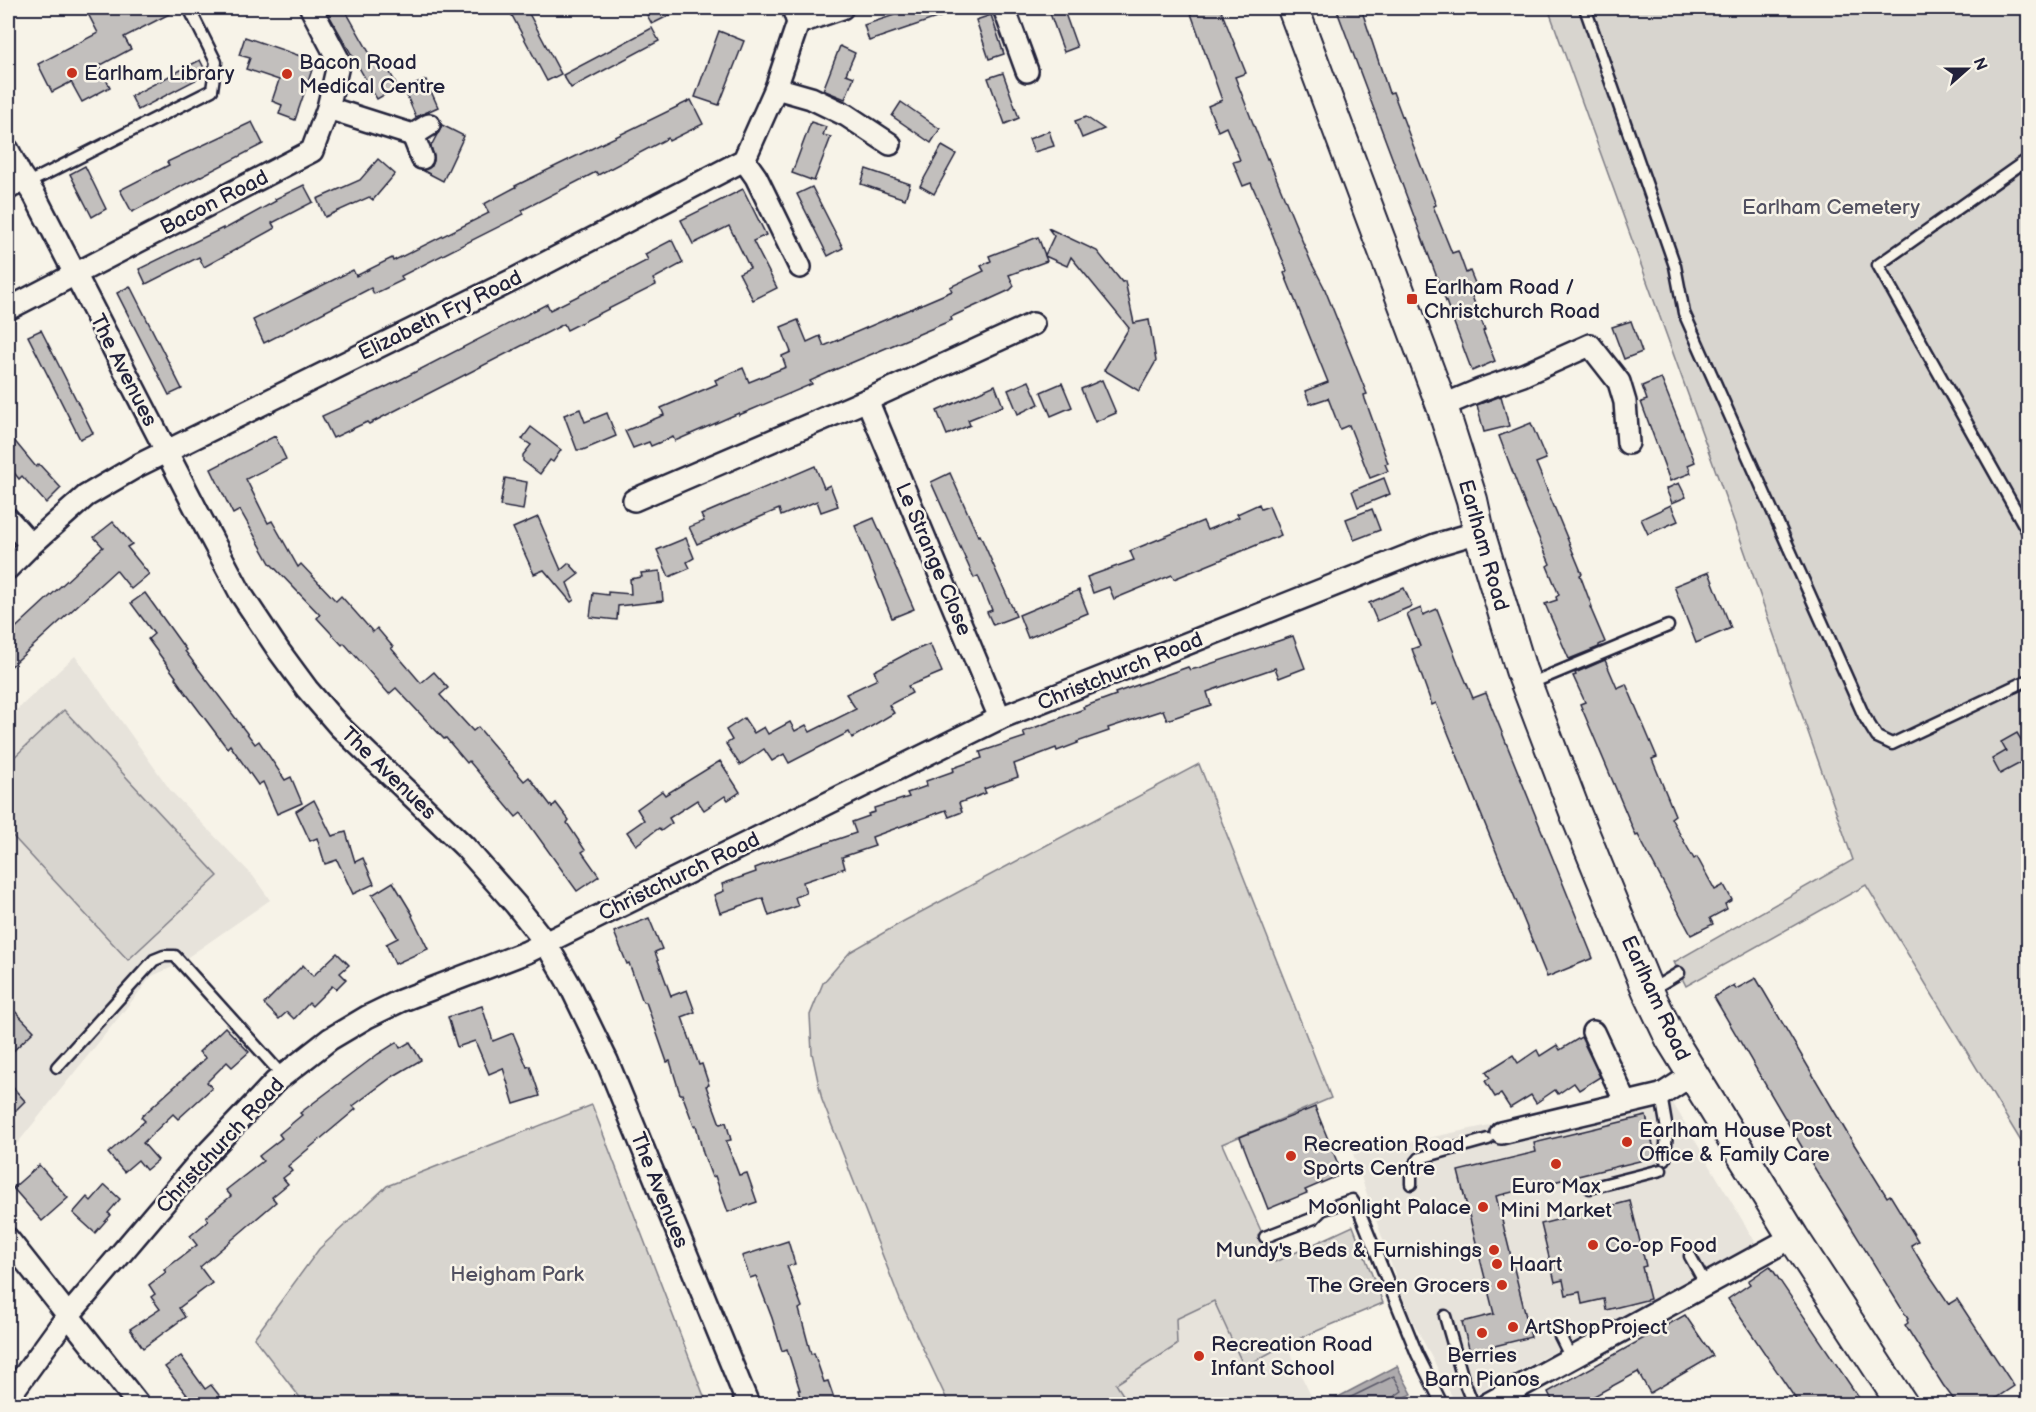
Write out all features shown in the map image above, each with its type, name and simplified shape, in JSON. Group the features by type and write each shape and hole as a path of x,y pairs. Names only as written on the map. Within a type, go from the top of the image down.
{"main road":[{"name":"Earlham Road","path":"1293,8 1442,406 1526,685 1648,991 1671,1039 1793,1237 1901,1404"}],"street":[{"name":"Bacon Road","path":"8,309 312,151 328,108 339,61 311,8"},
{"path":"800,267 756,177 744,160 776,88 796,15 842,8"},
{"path":"1004,8 1027,71"},
{"path":"776,88 811,98 837,110 890,144"},
{"path":"328,108 421,130 422,158"},
{"name":"The Avenues","path":"8,150 35,196 165,452 241,594 279,651 307,689 339,726 464,846 545,942 571,987 607,1061 748,1404"},
{"name":"Elizabeth Fry Road","path":"8,568 31,544 86,496 138,465 511,280 744,160"},
{"path":"634,500 867,400 1033,324"},
{"path":"1442,406 1523,375 1590,345 1618,382 1625,402 1628,442"},
{"name":"Le Strange Close","path":"867,400 1000,718"},
{"path":"8,519 31,544"},
{"name":"Christchurch Road","path":"8,1398 69,1316 198,1163 275,1082 330,1039 367,1017 400,1001 527,952 1000,718 1435,545 1479,532"},
{"path":"1593,1032 1626,1103"},
{"name":"Earlham Road","path":"1495,1136 1661,1095 1693,1074"},
{"path":"1488,1404 1793,1237"},
{"path":"8,1239 138,1404"}],"lane":[{"path":"8,195 212,90 216,62 189,8"},
{"path":"1585,8 1676,266 1684,313 1864,716 1877,737 1892,744 2028,680"},
{"path":"2028,159 1878,265 2028,532"},
{"path":"1526,685 1668,626"},
{"path":"57,1067 154,960 164,956 175,956 283,1076"},
{"path":"1648,991 1679,973"},
{"path":"1590,1188 1663,1165 1666,1130 1661,1095"},
{"path":"1411,1184 1411,1170 1420,1158 1495,1136"},
{"path":"1265,1237 1314,1218 1322,1210 1352,1200 1360,1213 1417,1354 1443,1404"},
{"path":"1690,1256 1706,1285"},
{"path":"1445,1316 1462,1379 1473,1404"},
{"path":"1560,1336 1571,1358"}],"shaded area":[{"path":"75,656 171,791 253,876 270,900 175,966 152,976 8,1155 8,718"},
{"path":"1664,1088 1757,1245 1456,1404 1408,1312 1353,1154"},
{"name":"Recreation Road Infant School","path":"1214,1301 1244,1367 1286,1344 1315,1404 1129,1404 1116,1384 1177,1345 1176,1319"}],"green space":[{"name":"Earlham Cemetery","path":"1548,8 2028,8 2028,1153 1866,885 1686,986 1674,962 1853,860 1740,538"},
{"path":"64,710 218,876 128,960 8,831 8,763"},
{"path":"1199,764 1331,1098 1222,1144 1275,1262 1353,1226 1383,1303 1286,1344 1244,1367 1214,1301 1176,1319 1177,1345 1116,1384 1129,1404 949,1404 900,1300 822,1100 812,1053 810,1015 823,983 850,952"},
{"name":"Heigham Park","path":"592,1105 707,1404 305,1404 254,1338 319,1249 387,1186"}],"water":[{"path":"1397,1366 1412,1394 1392,1404 1325,1404"}],"building":[{"path":"85,8 181,8 124,37 131,49 99,66 110,87 82,102 71,82 52,92 38,64 98,33"},
{"path":"325,8 344,8 374,61 381,57 398,87 377,99"},
{"path":"508,8 526,8 561,74 547,81"},
{"path":"643,8 684,8 652,24"},
{"path":"916,8 960,8 960,10 869,41 864,25"},
{"path":"1048,8 1063,8 1077,47 1064,52"},
{"path":"1189,8 1220,8 1246,73 1235,77 1267,159 1324,287 1367,394 1364,395 1365,399 1388,463 1385,464 1388,471 1370,478 1349,425 1340,429 1328,398 1310,404 1305,391 1328,382 1284,273 1287,271 1263,210 1251,183 1243,186 1233,162 1240,160 1226,127 1218,131 1208,106 1222,100"},
{"path":"1336,8 1361,8 1389,93 1393,92 1452,253 1458,251 1466,273 1470,271 1477,288 1470,291 1495,361 1472,371"},
{"path":"991,15 1004,54 989,59 976,20"},
{"path":"652,28 659,41 571,88 563,75"},
{"path":"719,31 744,41 719,105 695,97"},
{"name":"Bacon Road Medical Centre","path":"245,37 315,61 295,120 279,114 282,105 272,101 279,80 246,69 250,58 239,55"},
{"path":"840,46 855,53 846,74 854,77 845,99 823,90"},
{"path":"200,60 207,74 138,110 131,96"},
{"path":"1003,73 1019,118 1005,124 988,78"},
{"path":"426,80 438,107 416,117 404,89"},
{"path":"691,100 703,124 669,141 668,138 598,175 596,172 522,210 524,214 401,276 403,280 374,294 371,288 264,343 253,320 353,270 356,276 392,258 393,261 489,213 484,204 515,186"},
{"path":"901,102 940,129 931,143 892,116"},
{"path":"1086,117 1104,129 1082,138 1075,121"},
{"path":"252,122 263,144 132,212 120,190 169,165 167,162"},
{"path":"811,122 826,127 823,135 831,137 814,181 792,173"},
{"path":"442,125 464,136 443,181 422,170 432,166 434,160 431,146"},
{"path":"1049,131 1054,146 1034,152 1029,139"},
{"path":"942,146 956,154 934,194 920,186"},
{"path":"378,159 395,174 373,200 369,197 325,217 317,199 360,180"},
{"path":"85,166 106,209 92,217 70,174"},
{"path":"866,169 910,184 905,199 861,184"},
{"path":"304,185 313,202 272,223 275,228 204,267 199,257 146,284 139,269 223,228 223,230 276,201 275,199"},
{"path":"812,187 843,248 828,256 797,194"},
{"path":"743,189 766,235 753,241 777,288 753,300 739,273 750,268 729,226 693,244 681,220"},
{"path":"1048,228 1097,251 1122,282 1125,281 1134,323 1149,320 1156,361 1139,391 1104,370 1129,328 1071,257 1067,266 1045,256 1047,261 1009,275 1014,286 1010,290 951,317 952,320 810,381 812,384 675,441 673,437 651,446 649,442 633,448 625,431 664,415 661,408 717,384 715,380 743,368 749,382 786,367 782,356 791,352 781,327 798,320 807,342 820,336 824,346 952,291 950,287 984,271 981,266 991,261 989,256 1038,237 1045,255 1054,236"},
{"path":"672,240 683,263 653,279 656,285 567,330 564,324 369,424 367,422 333,438 322,416 388,386 547,304 550,310 594,288 648,260 645,254"},
{"path":"130,286 182,389 169,395 117,293"},
{"path":"1631,321 1642,352 1624,359 1612,327"},
{"path":"41,330 93,433 80,439 28,336"},
{"path":"1661,378 1695,462 1688,465 1691,473 1670,481 1641,402 1647,400 1642,386"},
{"path":"1102,380 1116,413 1095,422 1081,389"},
{"path":"1029,381 1039,404 1018,414 1008,390"},
{"path":"1062,383 1072,407 1051,416 1041,392"},
{"path":"995,385 1003,406 968,420 970,425 947,435 937,411"},
{"path":"1501,396 1509,426 1484,432 1477,405"},
{"path":"580,409 585,422 607,413 616,436 583,450 577,450 564,415"},
{"path":"1531,423 1546,459 1536,463 1582,574 1580,575 1592,607 1590,607 1605,642 1599,647 1569,659 1545,604 1557,600 1556,597 1559,595 1547,566 1550,564 1499,436"},
{"path":"531,427 561,450 553,462 550,460 540,474 523,461 523,455 531,445 522,439"},
{"path":"8,433 36,467 39,464 61,488 46,503 22,476 19,479 8,465"},
{"path":"275,436 286,459 246,479 268,523 272,521 298,567 301,564 336,601 341,596 373,632 377,628 421,683 434,672 448,688 440,695 473,731 478,727 524,781 529,777 552,807 556,803 569,820 567,823 585,850 582,852 599,876 577,891 521,813 516,817 469,761 467,763 446,738 444,739 396,688 389,694 344,643 342,645 317,618 320,615 270,563 240,510 233,514 211,469"},
{"path":"815,466 824,488 830,485 838,506 821,512 817,501 781,516 779,509 697,544 689,527 704,521 701,515"},
{"path":"950,473 1016,616 993,625 987,612 992,610 978,576 974,578 931,482"},
{"path":"505,478 527,482 523,510 500,506"},
{"path":"1384,478 1390,494 1358,507 1352,491"},
{"path":"1679,483 1686,497 1672,503 1666,489"},
{"path":"1259,504 1261,509 1269,506 1281,535 1174,579 1172,575 1114,599 1109,587 1093,593 1087,577 1134,560 1130,551 1203,521 1207,530 1239,517 1237,514"},
{"path":"1671,505 1678,521 1648,534 1641,519"},
{"path":"1372,509 1380,530 1354,540 1346,519"},
{"path":"538,517 561,570 569,563 579,574 567,583 574,600 571,602 544,570 534,574 513,528"},
{"path":"874,518 914,609 892,618 855,526"},
{"path":"113,522 132,544 127,547 149,574 131,589 116,570 8,669 8,635 103,547 94,537"},
{"path":"686,538 694,558 687,562 690,568 669,577 657,550"},
{"path":"660,571 663,601 618,606 617,620 590,617 593,593 631,594 630,579 642,577 641,573"},
{"path":"1709,572 1731,628 1696,643 1674,586"},
{"path":"1404,588 1412,606 1377,621 1369,603"},
{"path":"1079,590 1088,613 1028,638 1019,615"},
{"path":"145,593 185,651 255,744 259,741 285,780 291,777 302,803 277,814 263,782 258,785 230,745 227,748 185,692 148,639 154,634 131,603"},
{"path":"1421,608 1423,615 1437,609 1473,698 1486,693 1593,958 1547,977 1436,703 1432,705 1412,649 1420,646 1407,614"},
{"path":"1293,636 1305,668 1279,678 1275,668 1207,692 1211,705 1167,720 1163,710 1108,728 1109,731 1057,751 1056,748 1014,764 1018,777 984,789 986,793 959,803 962,812 949,817 946,810 872,837 875,846 842,857 845,868 803,882 806,893 795,897 798,906 769,916 763,898 720,913 714,895 724,891 722,884 756,872 755,868 781,858 856,833 852,822 869,816 868,814 875,812 874,808 909,797 907,793 927,786 926,781 982,758 980,752 1025,737 1023,732 1084,709 1083,707 1116,695 1115,693 1188,667 1190,670 1198,668"},
{"path":"930,644 942,672 908,686 912,693 889,705 894,713 852,738 849,732 789,763 784,754 772,761 764,749 740,765 726,744 732,740 726,730 744,718 754,733 764,727 768,734 790,722 795,731 806,725 810,732 856,709 846,694 878,679 874,671"},
{"path":"1605,660 1617,688 1626,684 1657,757 1652,759 1675,815 1671,818 1694,859 1697,857 1715,890 1724,885 1732,900 1725,904 1727,909 1710,918 1713,924 1691,935 1638,835 1636,836 1580,704 1585,702 1573,676"},
{"path":"2017,733 2023,743 2028,740 2028,759 2000,774 1992,759 2006,751 2001,742"},
{"path":"720,761 740,792 728,800 725,796 704,810 697,800 669,818 672,823 661,831 659,828 636,845 627,832 644,820 637,809 662,791 665,795"},
{"path":"314,800 332,836 346,832 355,862 363,858 374,884 353,894 337,860 325,864 317,838 310,841 296,811"},
{"path":"393,882 413,915 428,949 395,964 386,944 398,938 372,895"},
{"path":"649,918 662,949 655,952 671,996 687,990 695,1012 682,1017 699,1065 702,1064 709,1085 706,1086 720,1124 726,1122 731,1140 726,1141 739,1175 747,1173 757,1202 728,1212 715,1176 712,1177 703,1153 696,1125 694,1126 682,1094 680,1094 670,1061 667,1062 646,1002 643,1002 629,963 627,964 614,932"},
{"path":"337,953 349,965 340,973 346,979 336,989 332,986 312,1006 309,1003 294,1019 287,1012 279,1019 264,1004 303,965 313,976"},
{"path":"1756,978 1847,1133 1887,1197 1890,1195 1918,1241 1911,1245 1924,1267 1949,1304 1957,1299 2014,1386 1987,1404 1957,1404 1943,1385 1905,1325 1908,1319 1809,1159 1714,997 1734,985 1736,989"},
{"path":"8,1004 34,1031 8,1056"},
{"path":"482,1006 493,1041 513,1033 527,1067 530,1066 540,1096 514,1104 503,1068 489,1074 475,1041 457,1047 448,1017"},
{"path":"225,1027 249,1052 232,1067 227,1062 207,1082 212,1088 178,1119 173,1114 143,1143 158,1160 146,1170 138,1160 124,1172 108,1153 145,1121 141,1117 206,1058 199,1052"},
{"path":"1581,1037 1600,1077 1579,1090 1574,1083 1558,1094 1555,1090 1536,1103 1531,1095 1510,1108 1501,1094 1495,1097 1485,1081 1490,1078 1486,1072 1513,1055 1518,1063 1537,1050 1540,1056 1557,1045 1560,1050"},
{"path":"397,1042 400,1048 410,1042 421,1060 392,1077 353,1106 356,1109 288,1166 292,1171 283,1178 288,1184 272,1197 276,1202 200,1267 212,1283 179,1308 185,1317 143,1348 130,1329 160,1309 151,1297 155,1294 149,1285 166,1272 164,1270 197,1245 190,1236 208,1221 206,1217 231,1196 226,1190 263,1161 259,1156 282,1138 279,1134 302,1115 300,1113"},
{"path":"8,1082 25,1101 8,1118"},
{"name":"Recreation Road Sports Centre","path":"1315,1107 1342,1174 1305,1190 1307,1193 1268,1209 1240,1137"},
{"path":"1646,1116 1656,1157 1496,1196 1531,1337 1470,1352 1462,1322 1494,1314 1458,1171 1536,1152 1534,1143"},
{"path":"39,1165 68,1198 42,1221 13,1188"},
{"path":"105,1185 120,1199 108,1213 111,1215 95,1233 73,1213 87,1197 91,1201"},
{"name":"Co-op Food","path":"1630,1201 1646,1266 1642,1267 1650,1299 1606,1310 1604,1299 1582,1304 1580,1292 1566,1295 1563,1280 1555,1282 1541,1224"},
{"path":"788,1241 795,1264 787,1266 802,1307 799,1309 811,1354 814,1353 824,1382 828,1381 836,1404 802,1404 787,1349 782,1351 756,1276 750,1278 742,1256"},
{"path":"1770,1266 1859,1398 1849,1404 1799,1404 1728,1299"},
{"path":"1685,1315 1713,1356 1650,1393 1638,1372 1594,1396 1599,1404 1554,1404 1548,1392"},
{"path":"181,1356 205,1389 211,1385 226,1404 185,1404 191,1400 165,1367"}],"place":[{"name":"Earlham Library","path":"72,73"},
{"name":"Bacon Road Medical Centre","path":"287,74"},
{"name":"Earlham Road / Christchurch Road","path":"1412,299"},
{"name":"Earlham House Post Office & Family Care","path":"1627,1142"},
{"name":"Recreation Road Sports Centre","path":"1291,1156"},
{"name":"Euro Max Mini Market","path":"1556,1164"},
{"name":"Moonlight Palace","path":"1483,1207"},
{"name":"Co-op Food","path":"1593,1245"},
{"name":"Mundy's Beds & Furnishings","path":"1494,1250"},
{"name":"Haart","path":"1497,1264"},
{"name":"The Green Grocers","path":"1502,1285"},
{"name":"ArtShopProject","path":"1513,1327"},
{"name":"Berries Barn Pianos","path":"1482,1333"},
{"name":"Recreation Road Infant School","path":"1199,1356"}]}
